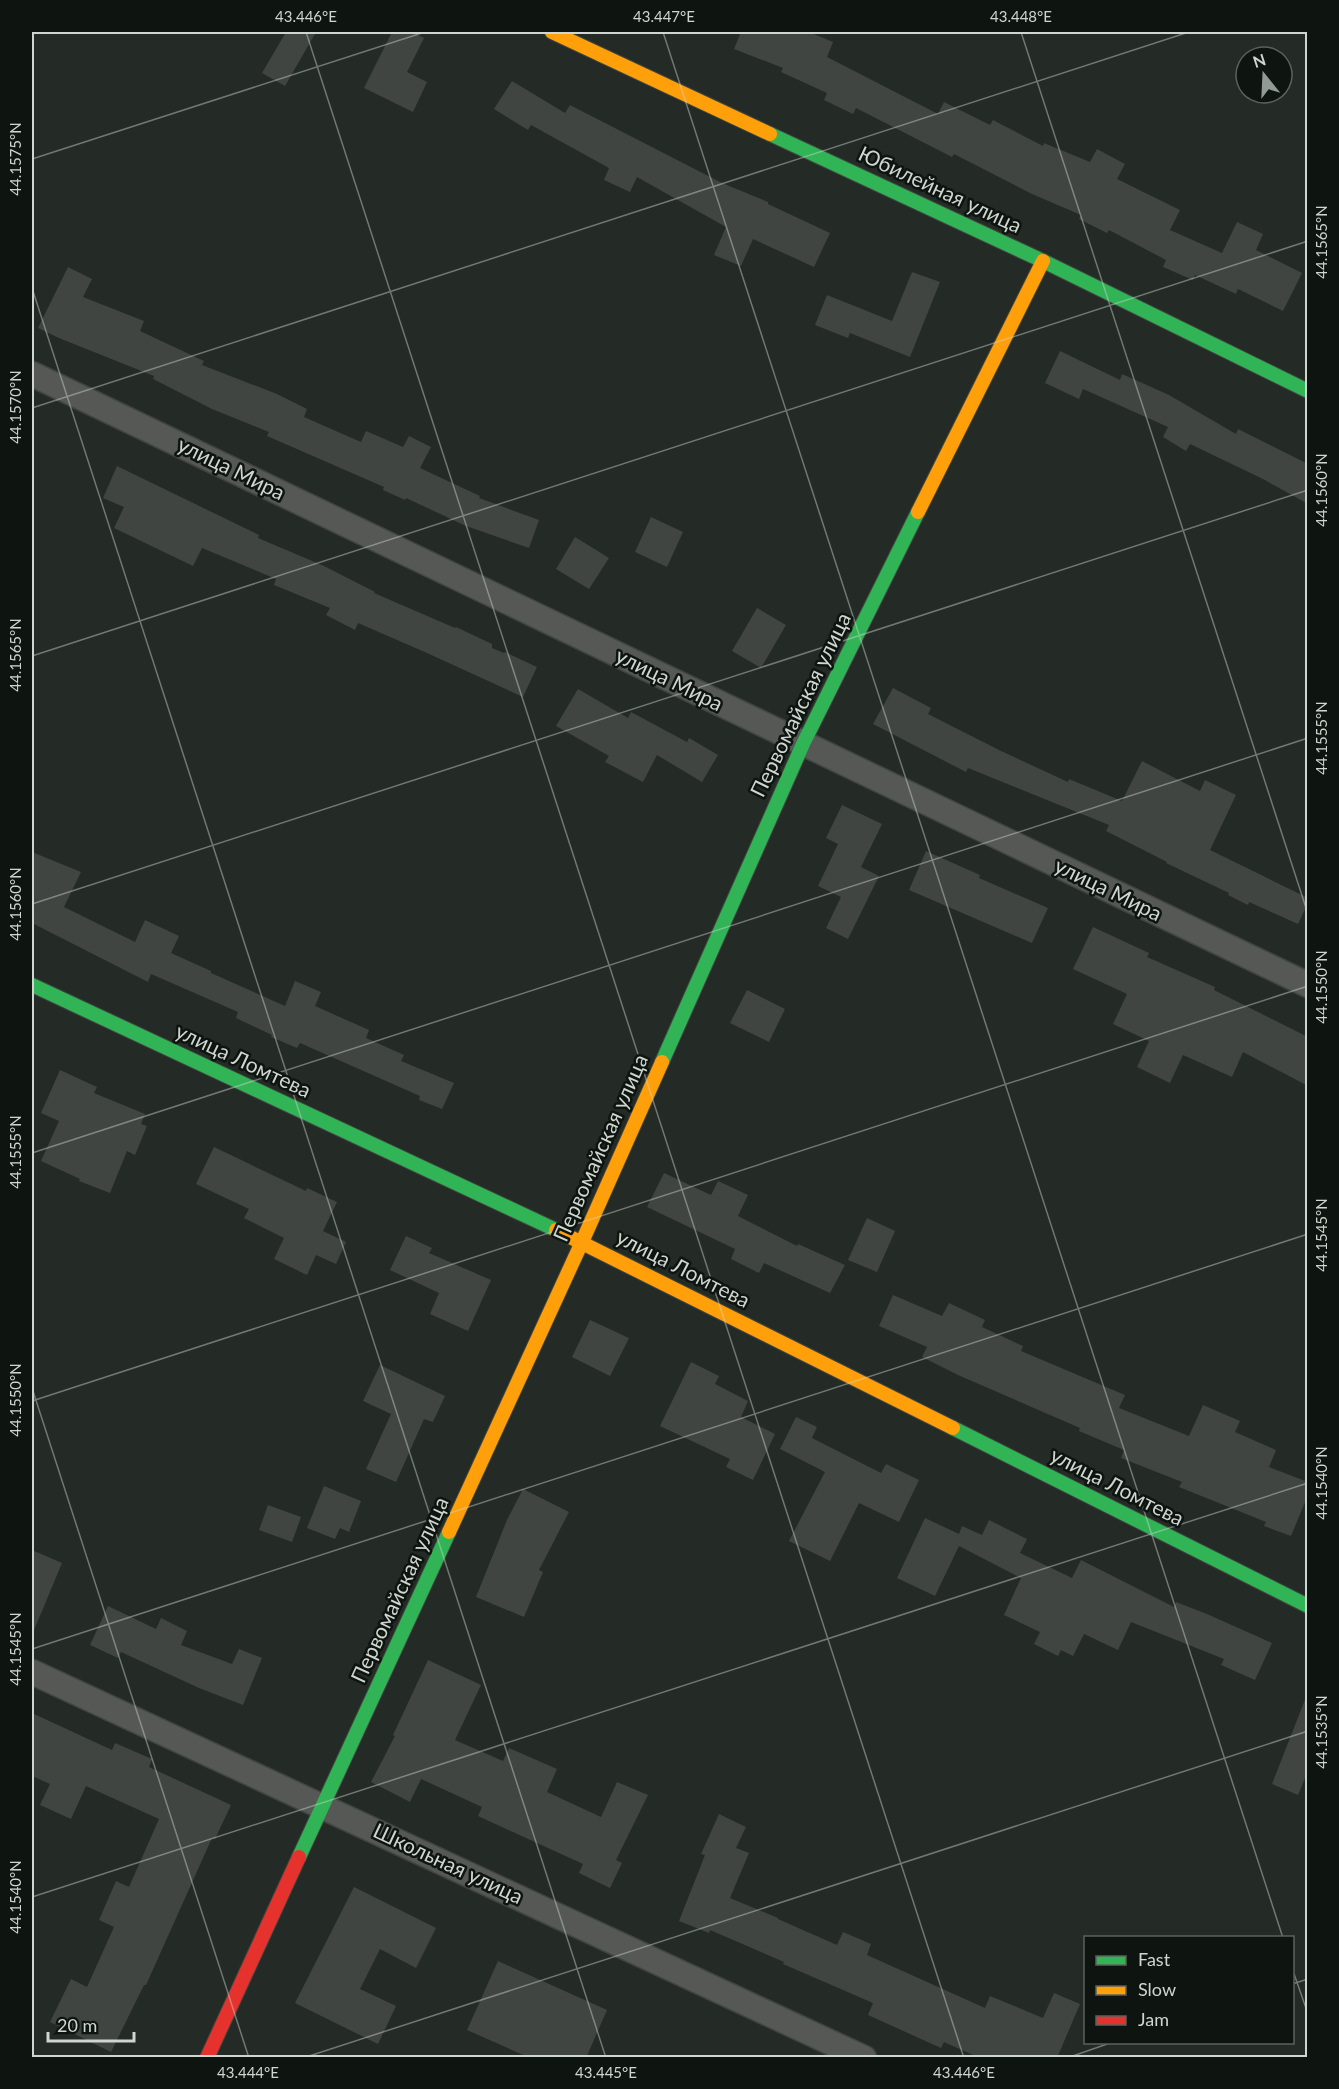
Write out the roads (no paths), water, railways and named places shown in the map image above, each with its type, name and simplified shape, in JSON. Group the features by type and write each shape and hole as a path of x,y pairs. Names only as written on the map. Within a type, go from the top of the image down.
{"street":[{"name":"Юбилейная улица","path":"552,32 1043,261 1308,391"},
{"name":"Первомайская улица","path":"207,2058 582,1242 804,744 1043,261"},
{"name":"улица Мира","path":"32,374 1308,985"},
{"name":"улица Ломтева","path":"32,986 582,1242 1308,1606"},
{"name":"Школьная улица","path":"32,1672 864,2058"}]}
